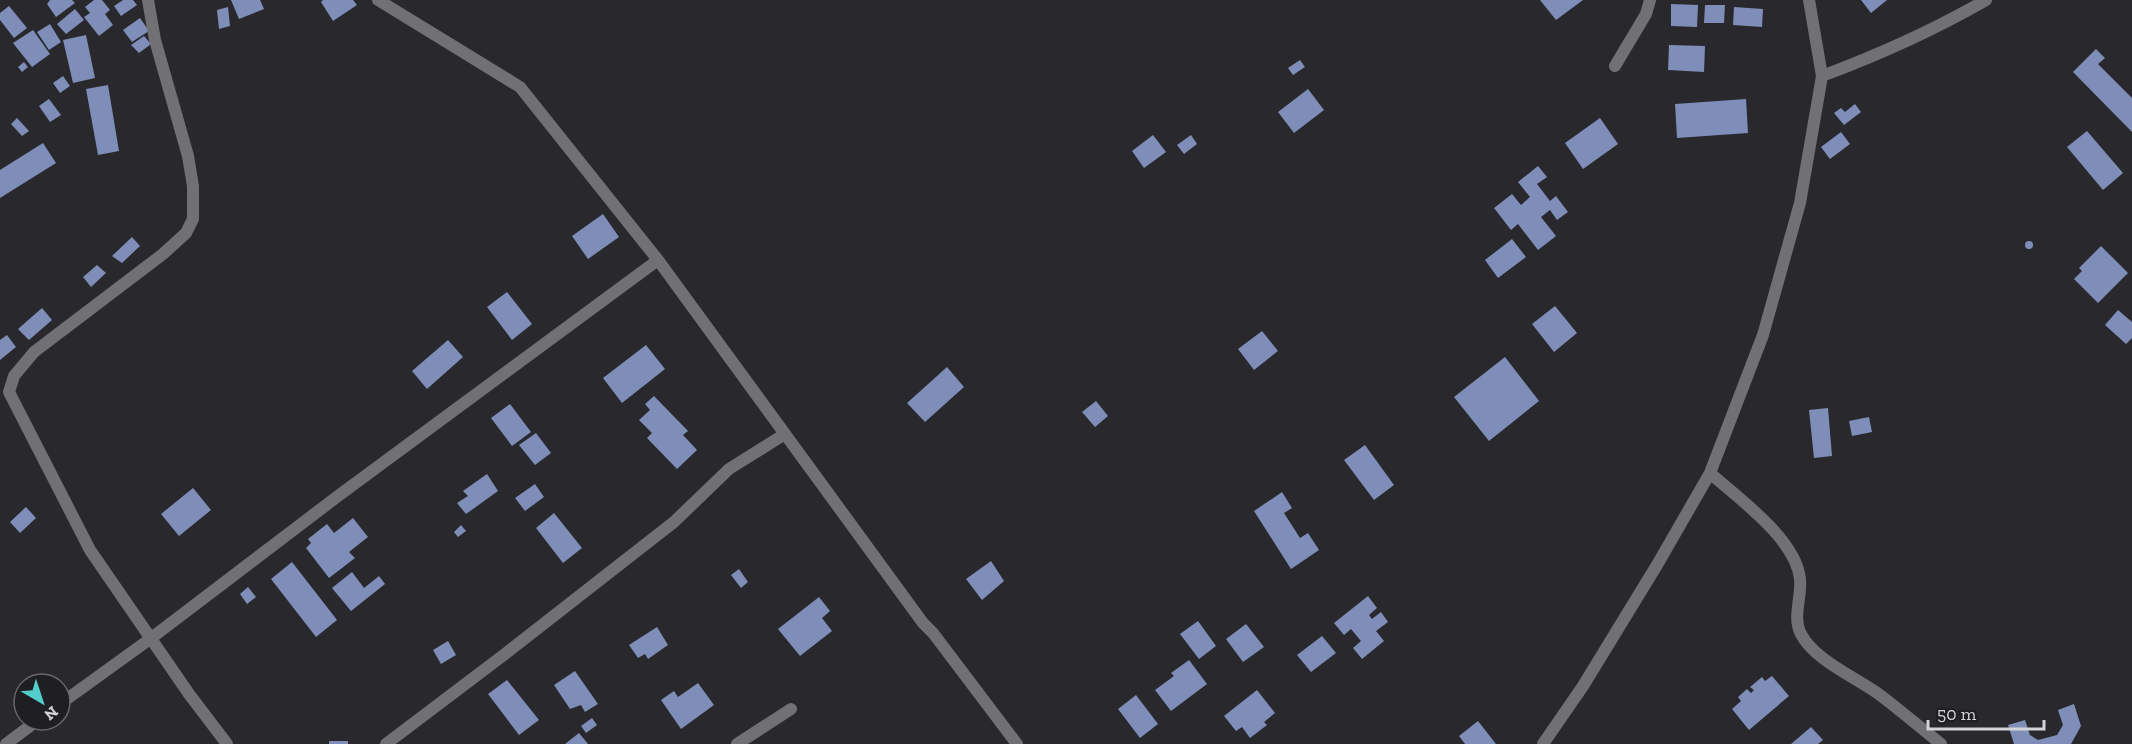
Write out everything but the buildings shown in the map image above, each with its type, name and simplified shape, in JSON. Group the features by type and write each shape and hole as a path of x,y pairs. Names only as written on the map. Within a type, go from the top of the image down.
{"street":[{"path":"148,0 154,40 188,156 193,186 193,219 186,233 163,254 34,352 14,376 4,395 90,550 150,639 227,744"},
{"path":"378,0 520,87 658,260 923,623 1017,744"},
{"path":"1615,66 1646,14 1650,0"},
{"path":"1543,744 1596,666 1710,473 1766,324 1800,203 1822,76 1809,0"},
{"path":"1822,76 1861,61 1986,0"},
{"path":"72,695 658,260"},
{"path":"386,744 674,522 729,469 785,434"},
{"path":"1710,473 1770,527 1795,560 1800,580 1797,615 1800,633 1814,651 1879,695 1941,744"},
{"path":"737,744 791,709"},
{"path":"6,744 22,732"}]}
